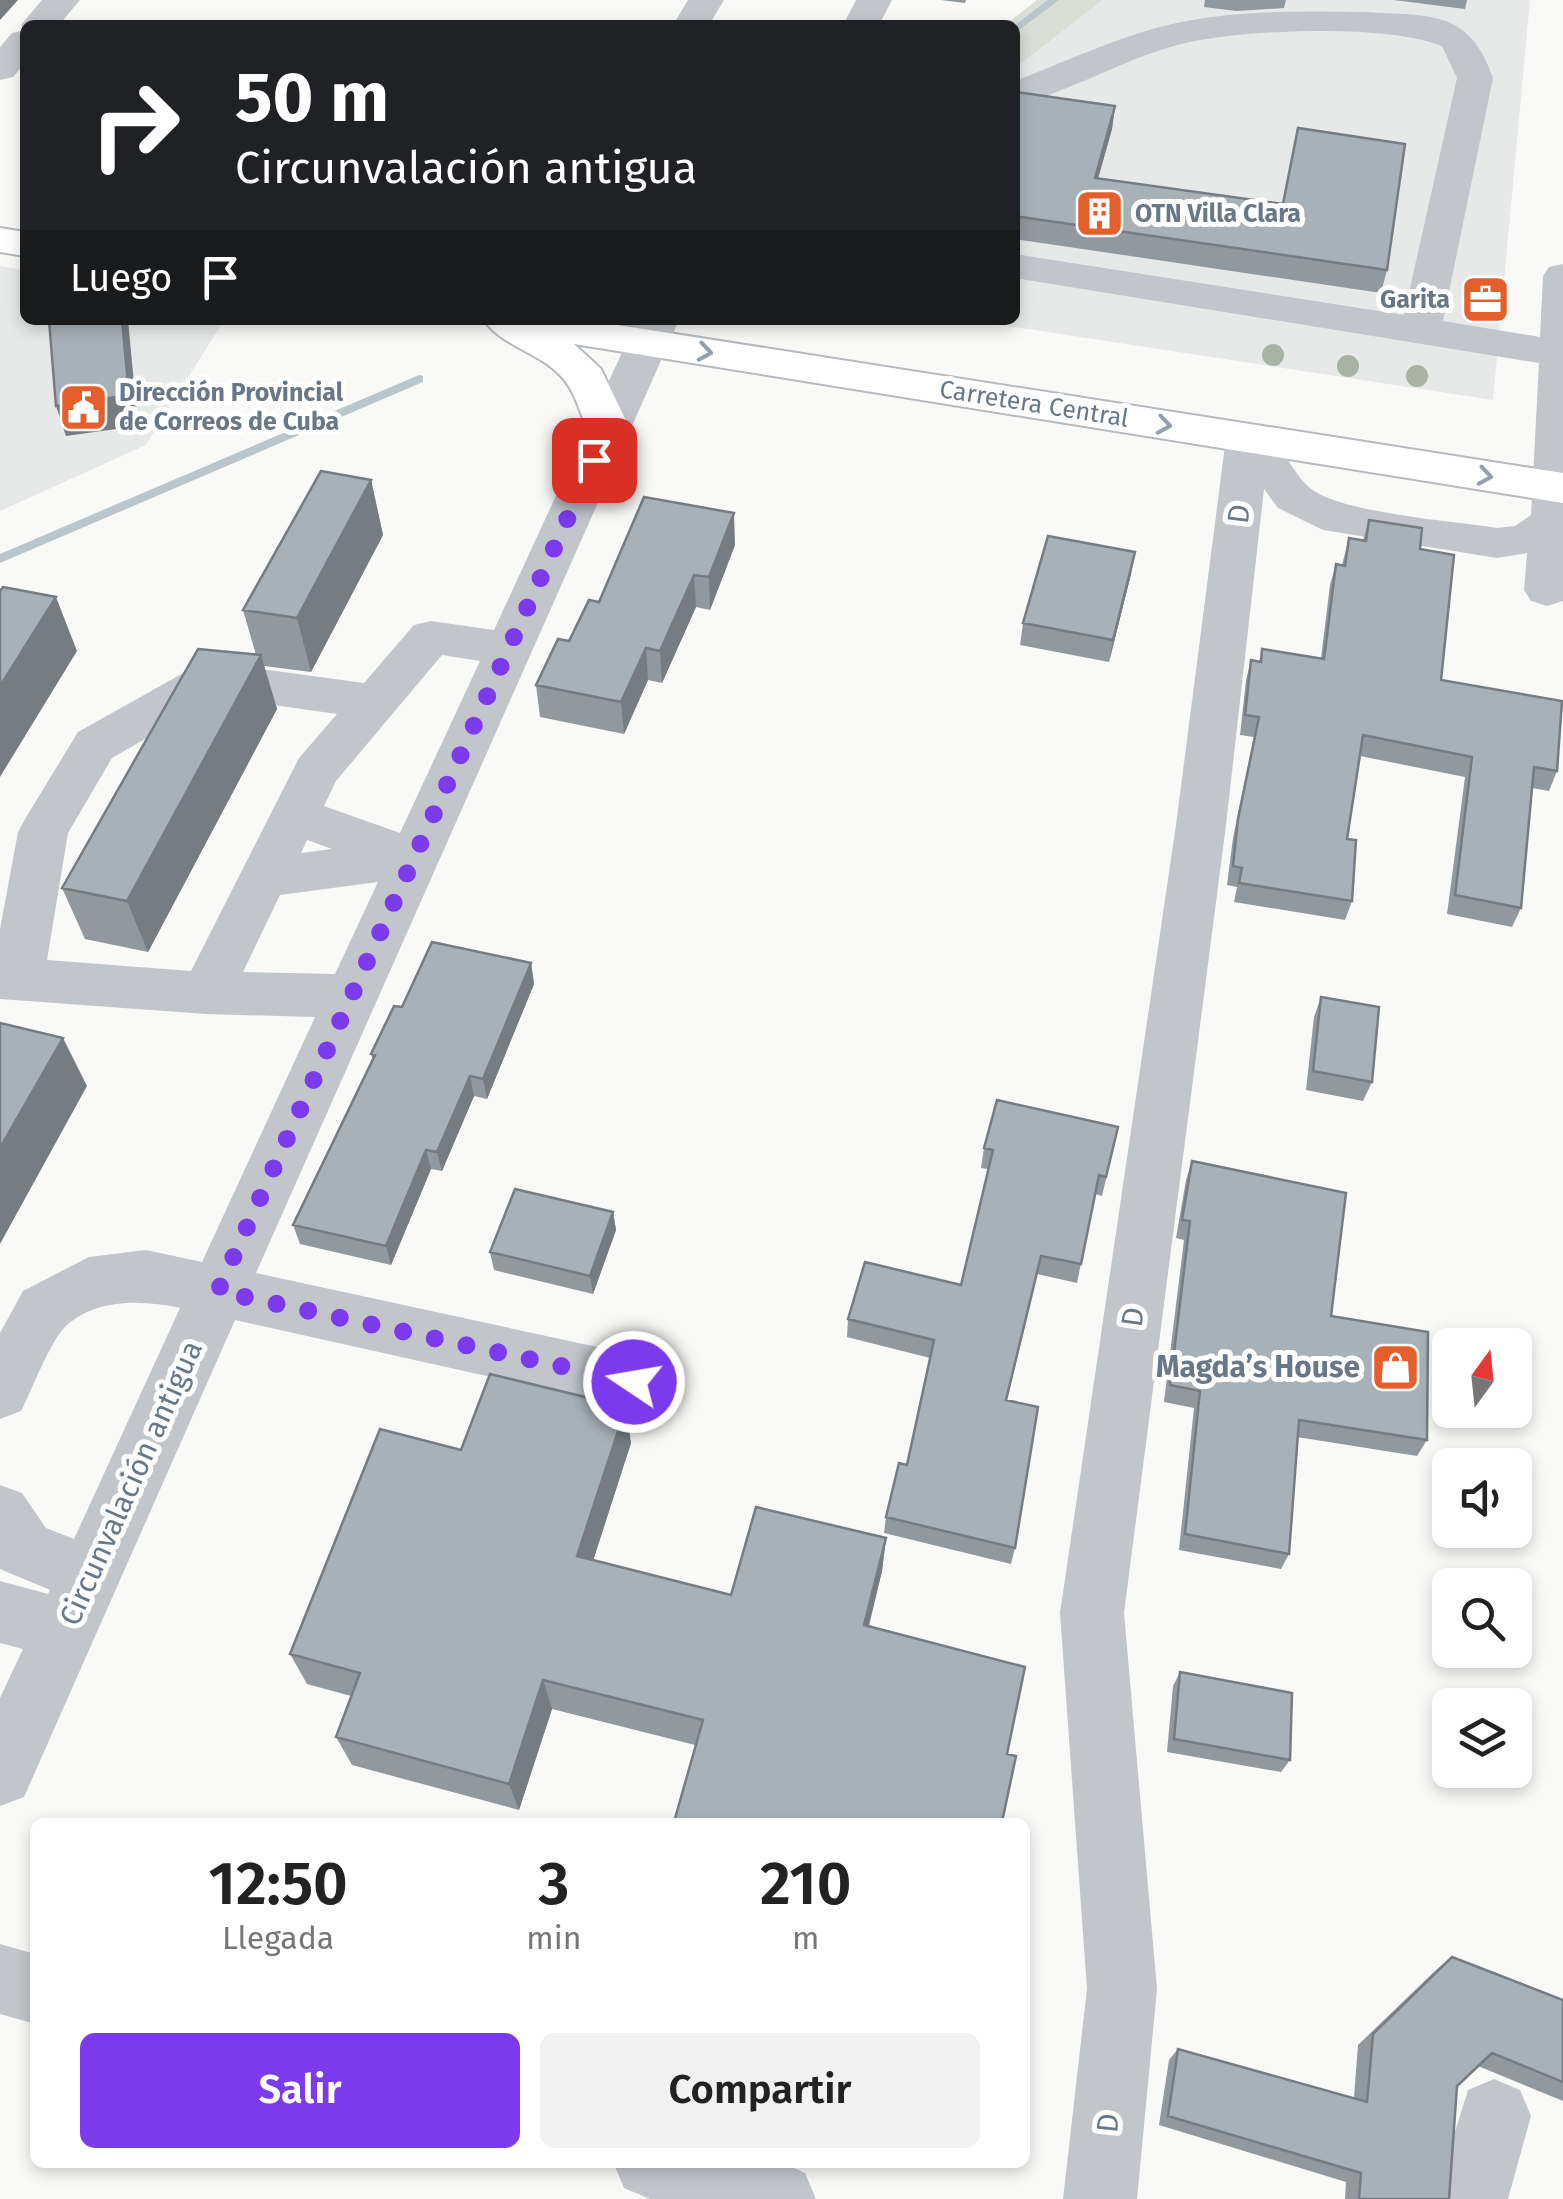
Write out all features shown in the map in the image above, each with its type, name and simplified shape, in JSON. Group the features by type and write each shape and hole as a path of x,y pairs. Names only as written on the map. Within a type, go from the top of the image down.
{"main road":[{"path":"507,325 560,350 595,388 608,429"},
{"name":"Carretera Central","path":"572,325 653,331 1248,438 1558,479"},
{"name":"Carretera Central","path":"748,325 1558,479"}],"street":[{"path":"44,20 62,0"},
{"path":"1020,92 1177,34 1230,25 1352,23 1429,29 1452,35 1464,47 1475,78 1421,330"},
{"path":"0,69 20,47"},
{"path":"1020,267 1560,352"},
{"path":"1547,590 1558,479 1563,276"},
{"name":"Circunvalación antigua","path":"0,1773 653,331"},
{"path":"1248,438 1294,498 1323,515 1496,543 1522,541 1542,533 1558,479"},
{"name":"D","path":"1100,2199 1122,1989 1092,1613 1201,825 1248,438"},
{"path":"206,992 316,771 373,702 431,637 507,649"},
{"path":"351,996 206,992 8,979 43,832 95,745 211,679 373,702"},
{"path":"294,814 413,858"},
{"path":"264,877 413,858"},
{"path":"0,1392 44,1309 89,1284 146,1275 634,1382"},
{"path":"0,1514 24,1550 77,1603"},
{"path":"0,1612 77,1603"},
{"path":"0,1979 30,1988"},
{"path":"1471,2199 1494,2116"},
{"path":"671,2168 779,2199"}],"shaded area":[{"path":"1037,0 1103,0 1020,64 1020,20 1011,20"},
{"path":"1103,0 1530,0 1493,400 1001,325 1020,325 1020,64"},
{"path":"0,266 20,269 20,325 221,325 146,445 0,511"}],"building":[{"name":"OTN Villa Clara","path":"1020,93 1115,106 1095,178 1283,204 1298,128 1405,144 1387,270 1020,217"},
{"path":"49,325 122,325 129,395 56,406"},
{"path":"321,471 371,480 297,618 243,610"},
{"path":"644,497 734,513 709,577 694,575 660,651 646,648 621,702 536,685 558,639 569,641 589,600 599,602"},
{"path":"1369,520 1422,528 1420,549 1454,555 1441,680 1562,701 1557,771 1534,767 1521,908 1455,895 1472,757 1363,735 1347,839 1356,840 1352,901 1239,883 1242,868 1233,866 1238,819 1259,717 1245,715 1251,660 1261,662 1262,649 1324,659 1336,564 1345,566 1349,538 1366,541"},
{"path":"1048,536 1135,552 1113,640 1023,623"},
{"path":"3,587 56,597 0,686 0,591"},
{"path":"198,649 261,655 127,901 62,888"},
{"path":"432,942 531,963 483,1079 470,1076 437,1152 426,1150 386,1246 293,1225 375,1055 371,1054 394,1006 402,1007"},
{"path":"1321,997 1379,1007 1372,1082 1313,1071"},
{"path":"0,1023 63,1038 0,1148"},
{"path":"997,1100 1118,1127 1106,1177 1099,1175 1081,1264 1041,1256 1006,1400 1038,1407 1015,1548 886,1517 899,1463 907,1465 934,1340 848,1319 865,1262 961,1285 993,1150 984,1148"},
{"path":"1192,1161 1346,1193 1331,1316 1428,1332 1427,1440 1299,1420 1289,1554 1185,1534 1200,1391 1170,1385 1190,1221 1182,1220"},
{"path":"515,1189 613,1212 590,1276 490,1252"},
{"path":"490,1374 626,1407 577,1556 731,1595 756,1507 886,1538 864,1625 1025,1667 1007,1754 1016,1756 1003,1818 675,1818 703,1720 543,1680 509,1784 336,1737 360,1673 290,1654 380,1429 461,1450"},
{"path":"1180,1672 1292,1693 1290,1760 1174,1739"},
{"path":"1452,1957 1563,2000 1563,2082 1492,2053 1457,2086 1449,2199 1359,2199 1361,2173 1168,2116 1178,2049 1367,2102 1373,2034"}],"waterway":[{"path":"1020,26 1054,0"},
{"path":"0,559 419,379"}],"place":[{"name":"OTN Villa Clara","path":"1100,214"},
{"name":"Garita","path":"1485,300"},
{"name":"Dirección Provincial de Correos de Cuba","path":"84,407"},
{"name":"Magda’s House","path":"1395,1367"}],"route":[{"path":"594,460 218,1291 634,1382"}]}
